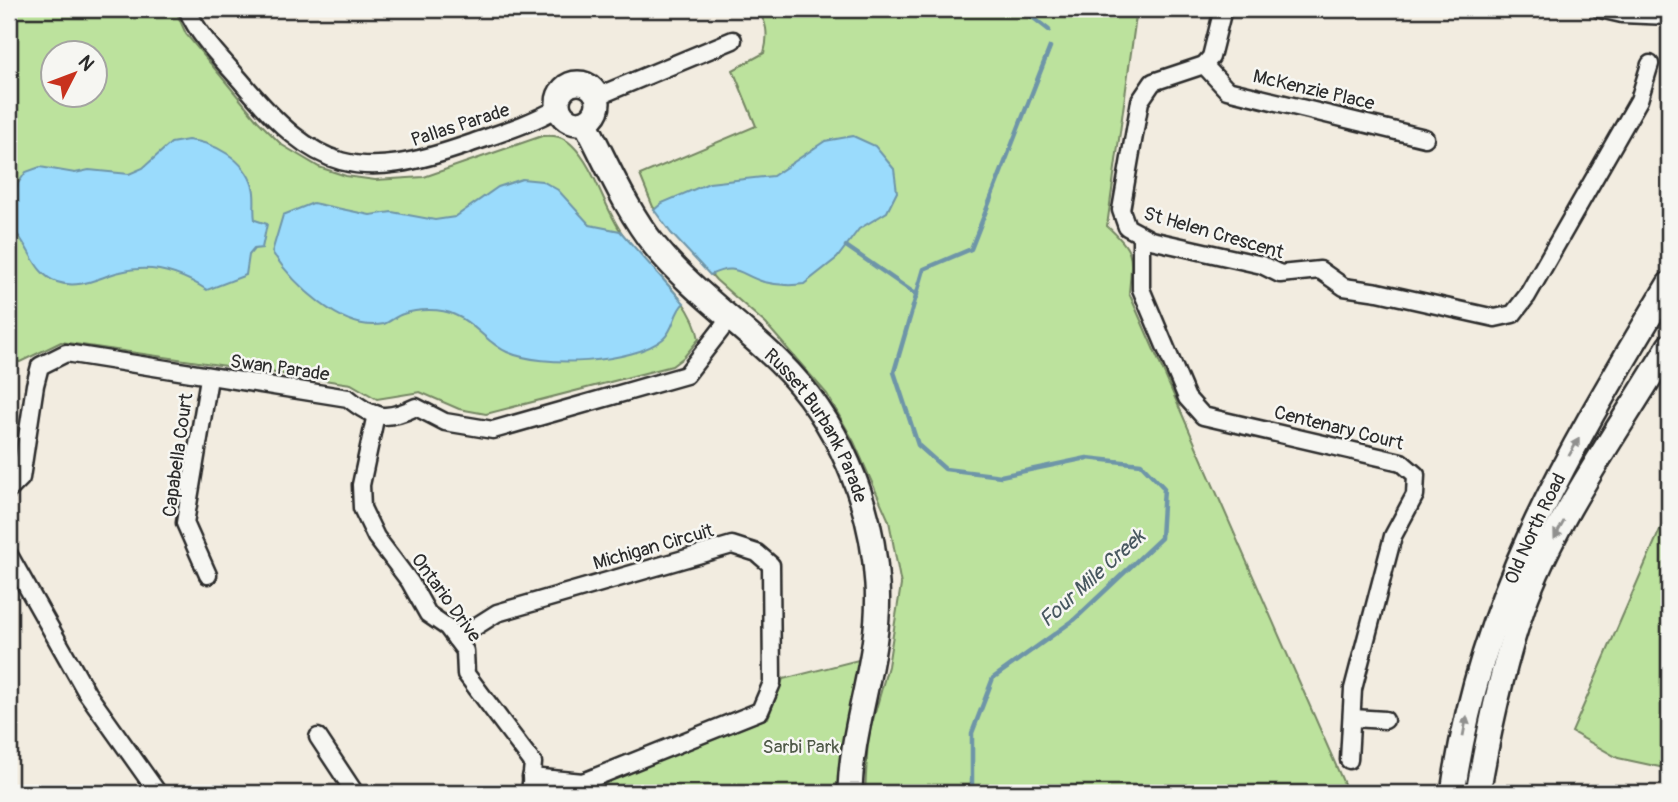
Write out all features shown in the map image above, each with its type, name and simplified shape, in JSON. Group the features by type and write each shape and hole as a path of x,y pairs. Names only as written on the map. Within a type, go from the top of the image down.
{"main road":[{"path":"575,82 591,87 598,96 595,115 585,122 566,119 558,108 560,94 575,82"},
{"name":"Russet Burbank Parade","path":"585,122 636,220 669,262 698,291 780,363 821,414 840,447 866,513 875,554 877,619 871,669 852,754 850,793"},
{"name":"Old North Road","path":"1453,793 1481,659 1513,569 1565,462 1669,284"},
{"name":"Old North Road","path":"1478,793 1493,707 1524,605 1556,534 1669,346"}],"street":[{"name":"Pallas Parade","path":"187,9 195,27 270,116 300,143 336,160 372,167 419,161 538,120 558,108"},
{"path":"1204,65 1211,57 1223,9"},
{"path":"1600,9 1652,17 1669,23"},
{"path":"1652,17 1669,16"},
{"path":"598,96 733,40"},
{"name":"St Helen Crescent","path":"1204,65 1153,82 1140,101 1121,210 1127,227 1149,239 1262,265 1280,274 1320,270 1344,287 1354,290 1378,292 1495,318 1513,314 1527,296 1639,100 1650,64"},
{"name":"McKenzie Place","path":"1204,65 1227,90 1425,138"},
{"name":"Centenary Court","path":"1149,239 1142,266 1141,289 1186,398 1194,409 1203,416 1401,462 1416,475 1415,495 1394,537 1353,689 1349,760"},
{"path":"376,414 395,417 416,407 445,422 493,430 686,375 730,318"},
{"name":"Swan Parade","path":"9,490 21,478 40,366 66,354 348,398 364,411 376,414"},
{"name":"Capabella Court","path":"208,575 185,523 209,378"},
{"name":"Ontario Drive","path":"376,414 362,485 362,508 376,537 410,582 429,614 465,651 466,674 533,763 531,785"},
{"name":"Michigan Circuit","path":"456,639 496,612 732,545 757,553 771,565 772,683 760,710 583,782 531,785"},
{"path":"9,555 87,693 158,793"},
{"path":"1353,718 1385,720"},
{"path":"318,737 355,793"}],"green space":[{"path":"9,9 175,9 186,34 258,121 282,145 319,167 346,176 375,180 424,177 542,136 562,138 572,145 586,163 614,220 630,244 687,308 699,339 684,357 672,366 486,414 459,409 420,392 377,399 351,384 61,342 20,362 9,361"},
{"path":"753,9 1137,9 1107,226 1123,242 1130,255 1129,293 1348,793 865,793 868,738 888,666 901,585 889,521 854,442 827,394 766,324 716,280 653,207 640,175 756,126 733,70 764,53 765,22"},
{"path":"1669,509 1669,769 1618,758 1572,732"},
{"name":"Sarbi Park","path":"862,659 842,793 538,793 540,785 583,787 768,718 783,679"}],"water":[{"path":"853,136 875,146 894,169 897,192 887,212 859,229 837,258 804,284 769,283 733,270 710,275 671,233 654,210 662,203 709,183 773,176 825,141"},
{"path":"188,140 218,148 236,160 249,177 254,191 255,220 267,224 262,248 254,249 249,255 246,275 207,290 176,274 155,269 132,269 82,284 65,284 42,272 9,227 9,196 26,172 40,167 75,173 89,170 129,174 143,168 171,143"},
{"path":"522,179 542,181 558,190 590,225 620,231 684,303 663,339 631,354 564,362 523,357 507,352 462,319 443,311 415,311 400,315 384,324 368,325 352,321 320,303 292,278 272,252 283,215 313,203 370,215 392,212 435,220 455,217 498,187"}],"waterway":[{"name":"Four Mile Creek","path":"1022,9 1049,30"},
{"name":"Four Mile Creek","path":"972,793 972,733 993,678 1074,620 1161,538 1164,488 1141,464 1087,458 1001,476 945,469 918,445 894,372 924,269 971,249 1050,47"},
{"path":"9,179 16,186"},
{"path":"846,246 917,295"}]}
